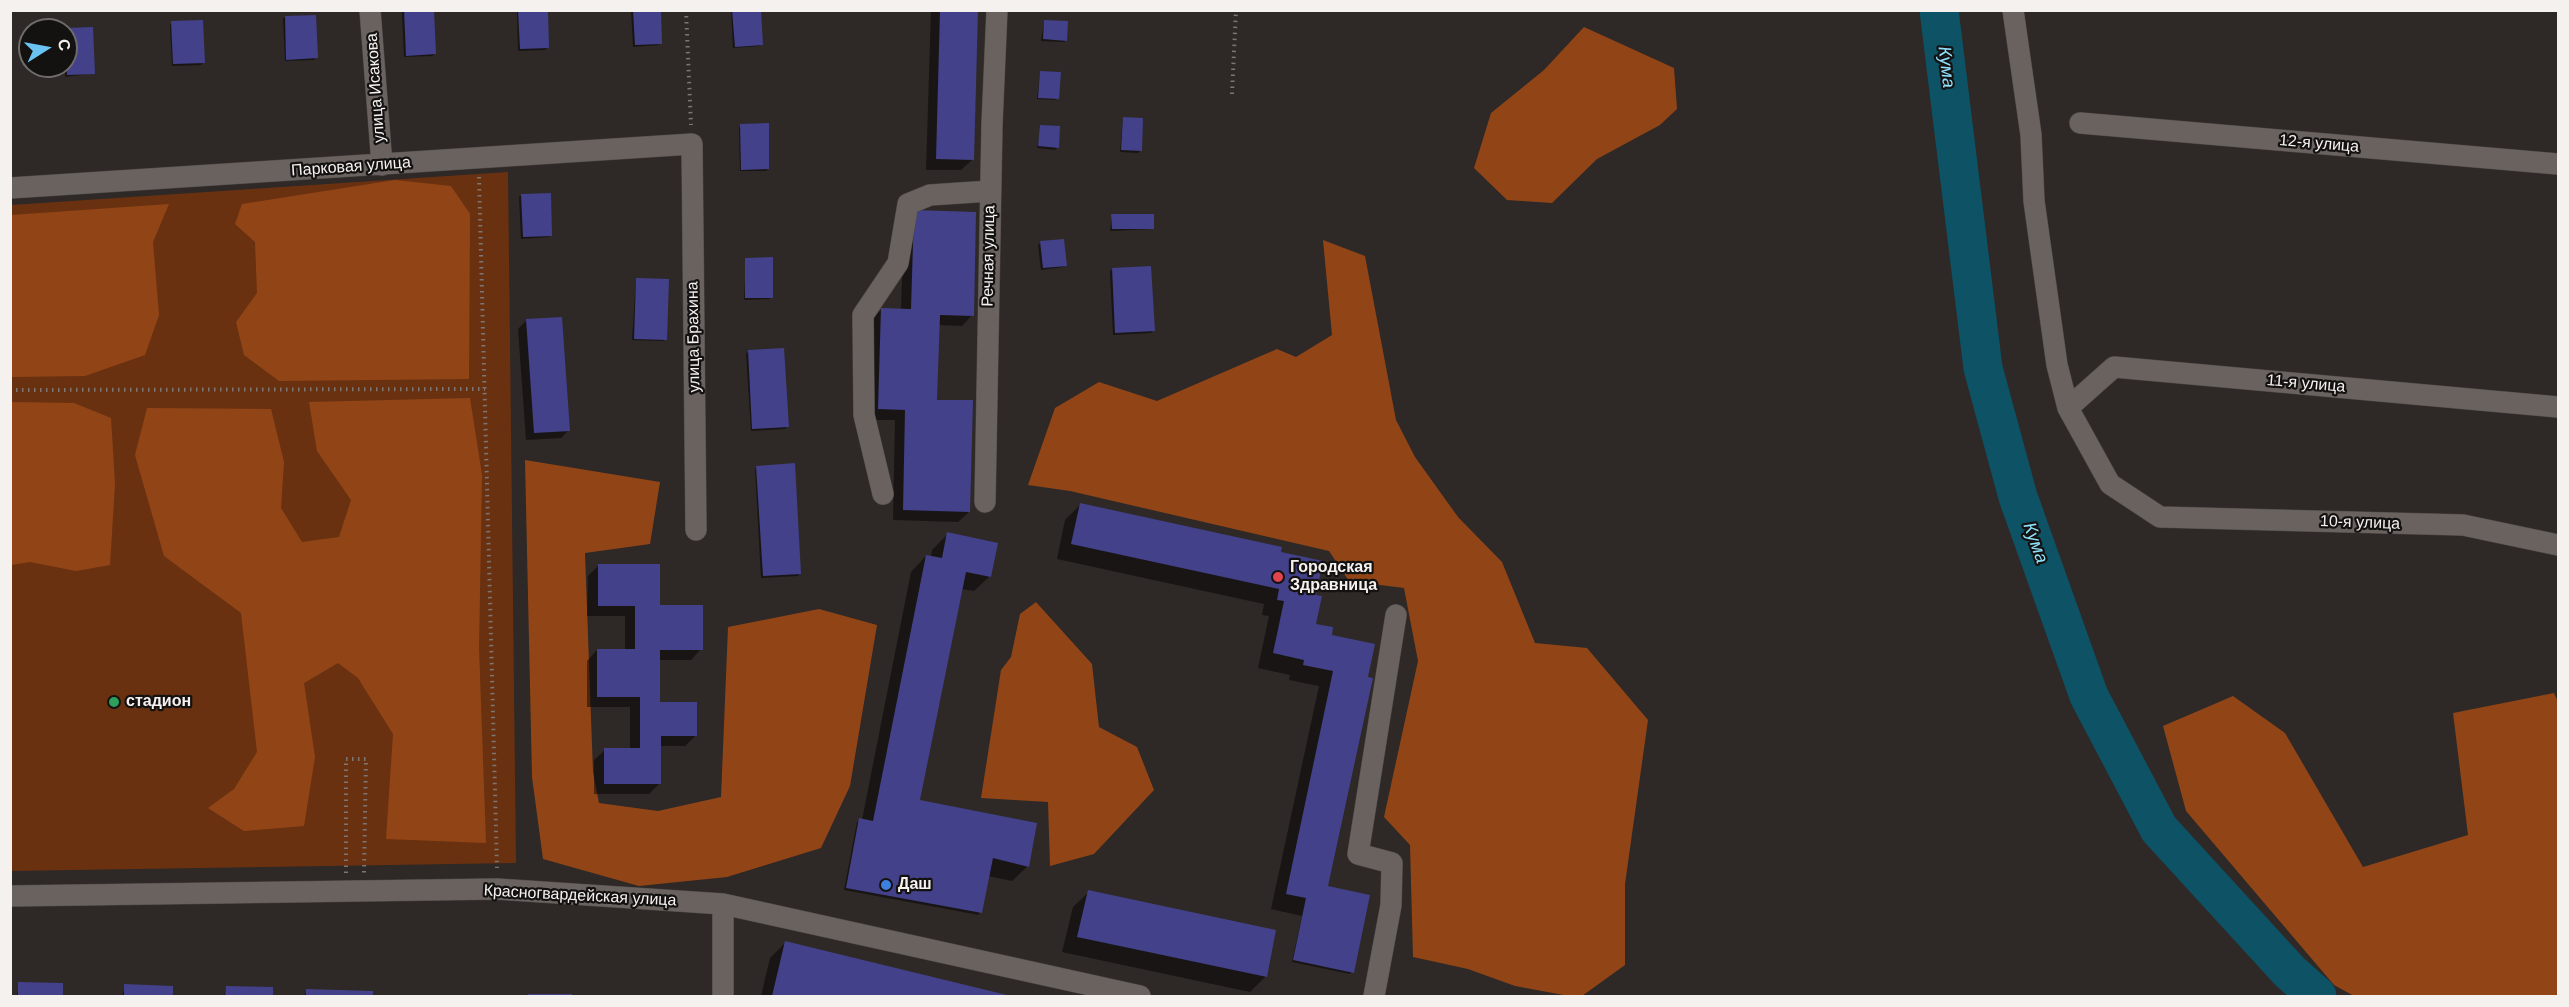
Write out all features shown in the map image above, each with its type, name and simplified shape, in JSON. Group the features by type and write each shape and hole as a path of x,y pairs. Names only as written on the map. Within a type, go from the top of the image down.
{"street":[{"name":"улица Исакова","path":"370,10 382,165"},
{"name":"Речная улица","path":"985,502 990,191 998,10"},
{"path":"2013,10 2031,135 2034,201 2050,318 2057,365 2068,408"},
{"name":"12-я улица","path":"2079,123 2559,164"},
{"name":"Парковая улица","path":"10,188 692,144"},
{"name":"улица Брахина","path":"692,144 696,530"},
{"path":"883,494 864,415 863,315 898,262 908,204 930,195 990,191"},
{"name":"11-я улица","path":"2068,408 2114,367 2559,406"},
{"name":"10-я улица","path":"2068,408 2110,484 2160,518 2463,525 2559,545"},
{"path":"1374,996 1390,905 1392,863 1358,854 1396,615"},
{"name":"Красногвардейская улица","path":"10,896 497,889 723,904 1140,996"},
{"path":"723,904 723,996"}],"path":[{"path":"686,10 692,144"},
{"path":"1232,94 1236,10"},
{"path":"479,158 497,889"},
{"path":"10,390 485,389"},
{"path":"346,759 366,759 355,891 346,759"}],"shaded area":[{"path":"1584,27 1674,68 1677,109 1660,125 1597,159 1552,203 1507,200 1474,168 1491,113 1544,70"},
{"path":"508,172 516,863 11,871 11,205"},
{"path":"395,180 451,186 470,214 469,379 279,381 244,355 236,322 257,293 255,242 235,224 242,204"},
{"path":"169,204 153,242 159,315 145,355 85,376 11,377 11,215"},
{"path":"1323,240 1365,256 1396,420 1415,457 1458,517 1502,562 1535,643 1587,648 1648,720 1625,884 1625,965 1582,996 1569,996 1515,986 1468,969 1413,957 1410,845 1384,817 1418,661 1404,588 1349,581 1329,551 1070,491 1028,485 1055,408 1099,382 1157,401 1277,349 1296,357 1332,335"},
{"path":"470,398 482,475 479,648 486,843 386,839 393,734 358,678 338,663 304,683 315,757 304,826 244,831 208,808 234,789 257,752 241,613 164,556 135,455 147,408 271,409 284,462 281,508 302,542 339,537 351,500 317,451 309,402"},
{"path":"11,402 74,403 111,418 115,484 110,565 76,571 30,562 11,565"},
{"path":"525,460 660,482 650,544 585,553 593,772 599,803 658,811 721,797 728,627 819,609 877,625 850,786 821,848 727,877 639,886 543,859 532,777"},
{"path":"1036,602 1092,664 1099,727 1137,747 1154,790 1094,854 1050,866 1048,802 981,798 1001,670 1011,657 1020,614"},
{"path":"2554,693 2558,702 2558,996 2354,996 2334,985 2186,811 2163,726 2233,696 2285,733 2363,867 2468,835 2453,713"}],"building":[{"path":"404,10 434,10 436,54 406,56"},
{"path":"518,10 548,10 549,48 520,49"},
{"path":"633,10 661,10 662,44 635,45"},
{"path":"732,10 761,10 763,45 735,47"},
{"path":"940,10 978,10 974,160 936,159"},
{"path":"316,15 318,58 286,60 285,16"},
{"path":"203,20 205,63 173,64 171,21"},
{"path":"1044,20 1068,21 1067,41 1043,39"},
{"path":"93,27 95,74 78,75 78,28"},
{"path":"1040,71 1061,72 1059,99 1038,98"},
{"path":"1123,117 1143,118 1142,151 1121,150"},
{"path":"769,123 769,169 741,170 740,124"},
{"path":"1040,125 1060,126 1059,148 1038,146"},
{"path":"551,193 552,236 523,237 521,194"},
{"path":"914,210 976,212 974,316 940,315 937,400 973,400 970,512 903,510 905,410 878,409 881,308 911,309"},
{"path":"1111,214 1154,214 1154,229 1112,229"},
{"path":"1064,239 1067,266 1043,268 1040,241"},
{"path":"773,257 773,298 745,298 745,258"},
{"path":"1151,266 1155,331 1115,333 1112,268"},
{"path":"636,278 669,279 667,340 634,339"},
{"path":"562,317 570,431 534,433 526,319"},
{"path":"784,348 789,427 752,429 748,350"},
{"path":"795,463 801,574 763,576 756,466"},
{"path":"1080,503 1282,547 1281,552 1323,561 1316,595 1322,596 1316,624 1333,627 1332,635 1375,644 1368,677 1373,678 1328,886 1370,895 1354,973 1293,960 1306,898 1286,894 1333,671 1303,665 1304,660 1273,653 1284,601 1277,600 1279,589 1071,544"},
{"path":"947,532 998,543 991,577 966,572 920,800 1037,823 1029,867 993,858 982,913 846,888 859,818 873,821 926,555 942,558"},
{"path":"598,564 660,564 660,605 703,605 703,650 660,650 660,702 697,702 697,736 661,736 661,784 604,784 604,748 640,748 640,697 597,697 597,649 635,649 635,606 598,606"},
{"path":"1088,890 1276,930 1267,977 1077,937"},
{"path":"785,941 1011,996 772,996"},
{"path":"18,982 63,983 63,996 18,996"},
{"path":"124,984 173,986 173,996 124,996"},
{"path":"226,986 273,987 273,996 225,996"},
{"path":"306,989 373,991 373,996 306,996"},
{"path":"528,994 572,994 572,996 528,996"}],"waterway":[{"name":"Кума","path":"1939,10 1983,368 2018,497 2089,696 2159,829 2289,971 2317,996"}],"place":[{"name":"Городская Здравница","path":"1278,577"},
{"name":"стадион","path":"114,702"},
{"name":"Даш","path":"886,885"}]}
